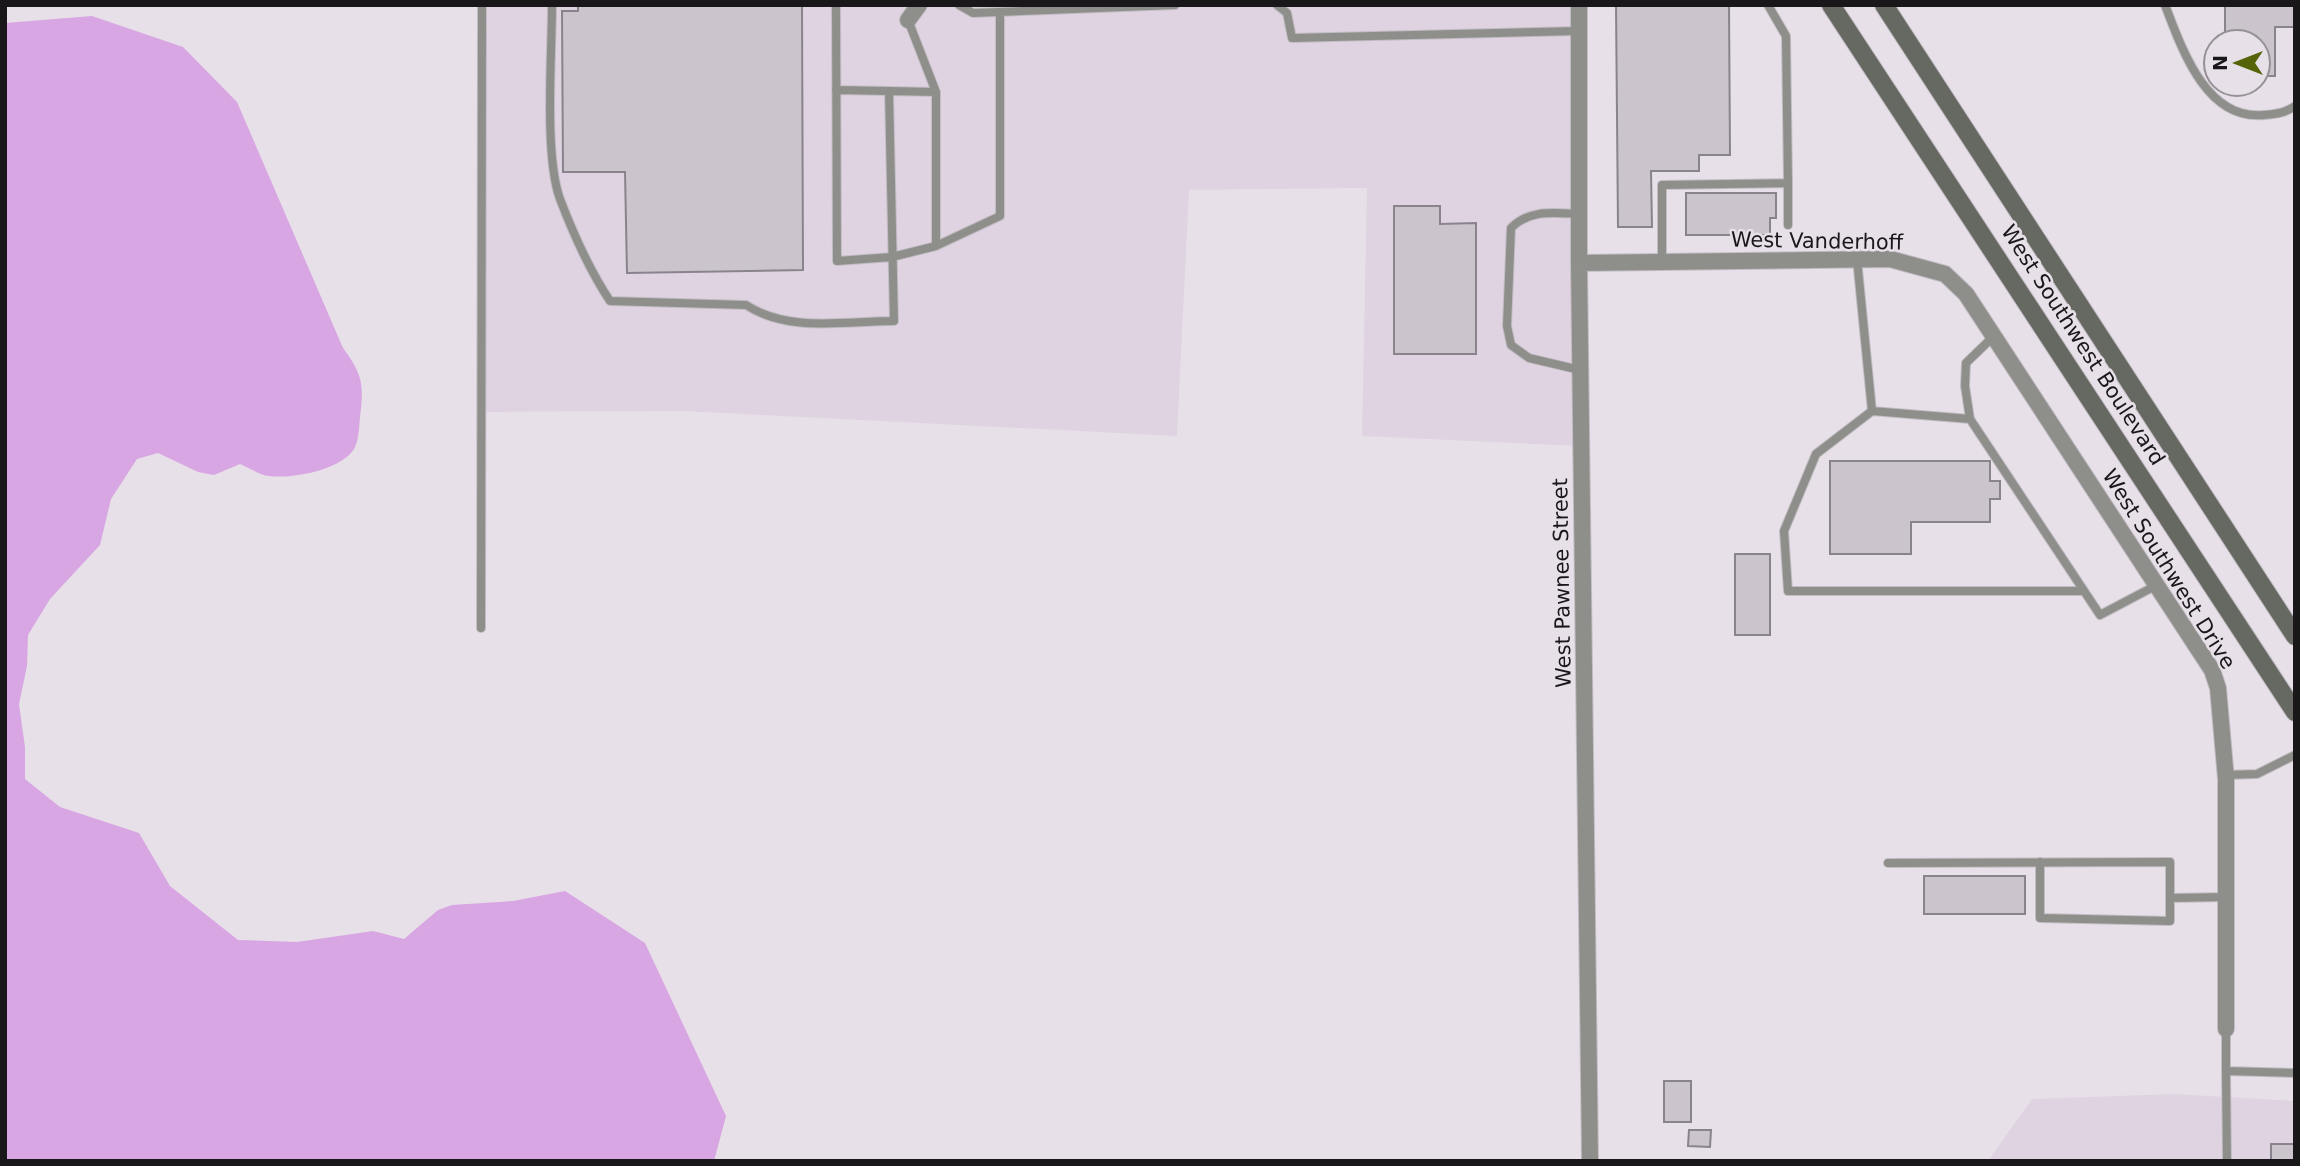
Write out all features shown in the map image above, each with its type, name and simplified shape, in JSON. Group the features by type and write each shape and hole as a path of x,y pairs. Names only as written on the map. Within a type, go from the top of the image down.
{"main road":[{"name":"West Southwest Boulevard","path":"1831,5 2295,712"},
{"name":"West Southwest Boulevard","path":"1884,5 2295,636"}],"street":[{"path":"908,20 919,5"},
{"name":"West Pawnee Street","path":"1579,5 1580,370 1590,1161"},
{"name":"West Vanderhoff","path":"1579,263 1898,260 1945,274 1966,294 2034,395"},
{"name":"West Southwest Drive","path":"2034,395 2212,670 2218,688 2225,777 2226,1029"}],"lane":[{"path":"481,628 482,5"},
{"path":"552,5 552,151 559,198 599,285 610,300 746,305 765,317 785,323 894,321 890,91"},
{"path":"836,5 837,261 892,257 936,246 1000,216 1000,13"},
{"path":"960,5 973,13 1175,5"},
{"path":"1277,5 1287,13 1292,38 1579,31"},
{"path":"1768,5 1786,36 1788,225"},
{"path":"2165,5 2198,76 2221,106 2238,114 2260,116 2285,112 2295,106"},
{"path":"908,20 936,92 936,246"},
{"path":"836,90 936,92"},
{"path":"1662,262 1662,185 1788,183"},
{"path":"1579,214 1538,213 1521,218 1511,228 1507,326 1511,345 1529,358 1580,370"},
{"path":"1857,259 1872,411"},
{"path":"1995,335 1966,363 1965,386 1970,419 2100,615 2157,584"},
{"path":"1970,419 1872,411 1816,454 1784,531 1788,591 2084,591"},
{"path":"2225,777 2257,774 2295,755"},
{"path":"1888,863 2040,862 2170,862 2169,920 2040,918 2040,862"},
{"path":"2170,898 2227,897"},
{"path":"2226,1029 2227,1161"},
{"path":"2226,1071 2295,1073"}],"shaded area":[{"path":"482,5 1578,5 1581,446 1362,436 1367,188 1189,190 1177,436 683,411 481,412"},
{"path":"92,16 183,47 237,102 343,348 358,373 362,388 361,406 358,438 354,449 339,462 316,472 269,476 240,464 214,475 198,472 158,453 137,459 111,499 100,545 50,599 28,635 27,666 19,704 25,747 25,779 60,807 139,833 170,886 238,940 297,942 373,931 404,939 438,910 452,905 513,901 565,891 645,943 726,1116 714,1161 5,1161 5,23"},
{"path":"2174,1094 2295,1101 2295,1161 1988,1161 2032,1099"}],"building":[{"path":"578,5 802,5 803,270 627,273 625,172 563,172 562,11 578,11"},
{"path":"1616,5 1729,5 1730,155 1699,155 1699,171 1651,171 1652,227 1618,227"},
{"path":"2225,5 2295,6 2295,27 2275,27 2275,76 2272,76 2272,28 2225,28"},
{"path":"1686,193 1776,193 1776,218 1770,218 1770,235 1686,235"},
{"path":"1394,206 1440,206 1440,224 1476,223 1476,354 1394,354"},
{"path":"1830,461 1990,461 1990,481 2000,481 2000,499 1990,499 1990,522 1911,522 1911,554 1830,554"},
{"path":"1735,554 1770,554 1770,635 1735,635"},
{"path":"1924,876 2025,876 2025,914 1924,914"},
{"path":"1664,1081 1691,1081 1691,1122 1664,1122"},
{"path":"1689,1130 1711,1130 1710,1147 1688,1146"},
{"path":"2271,1144 2295,1144 2295,1161 2271,1161"}]}
